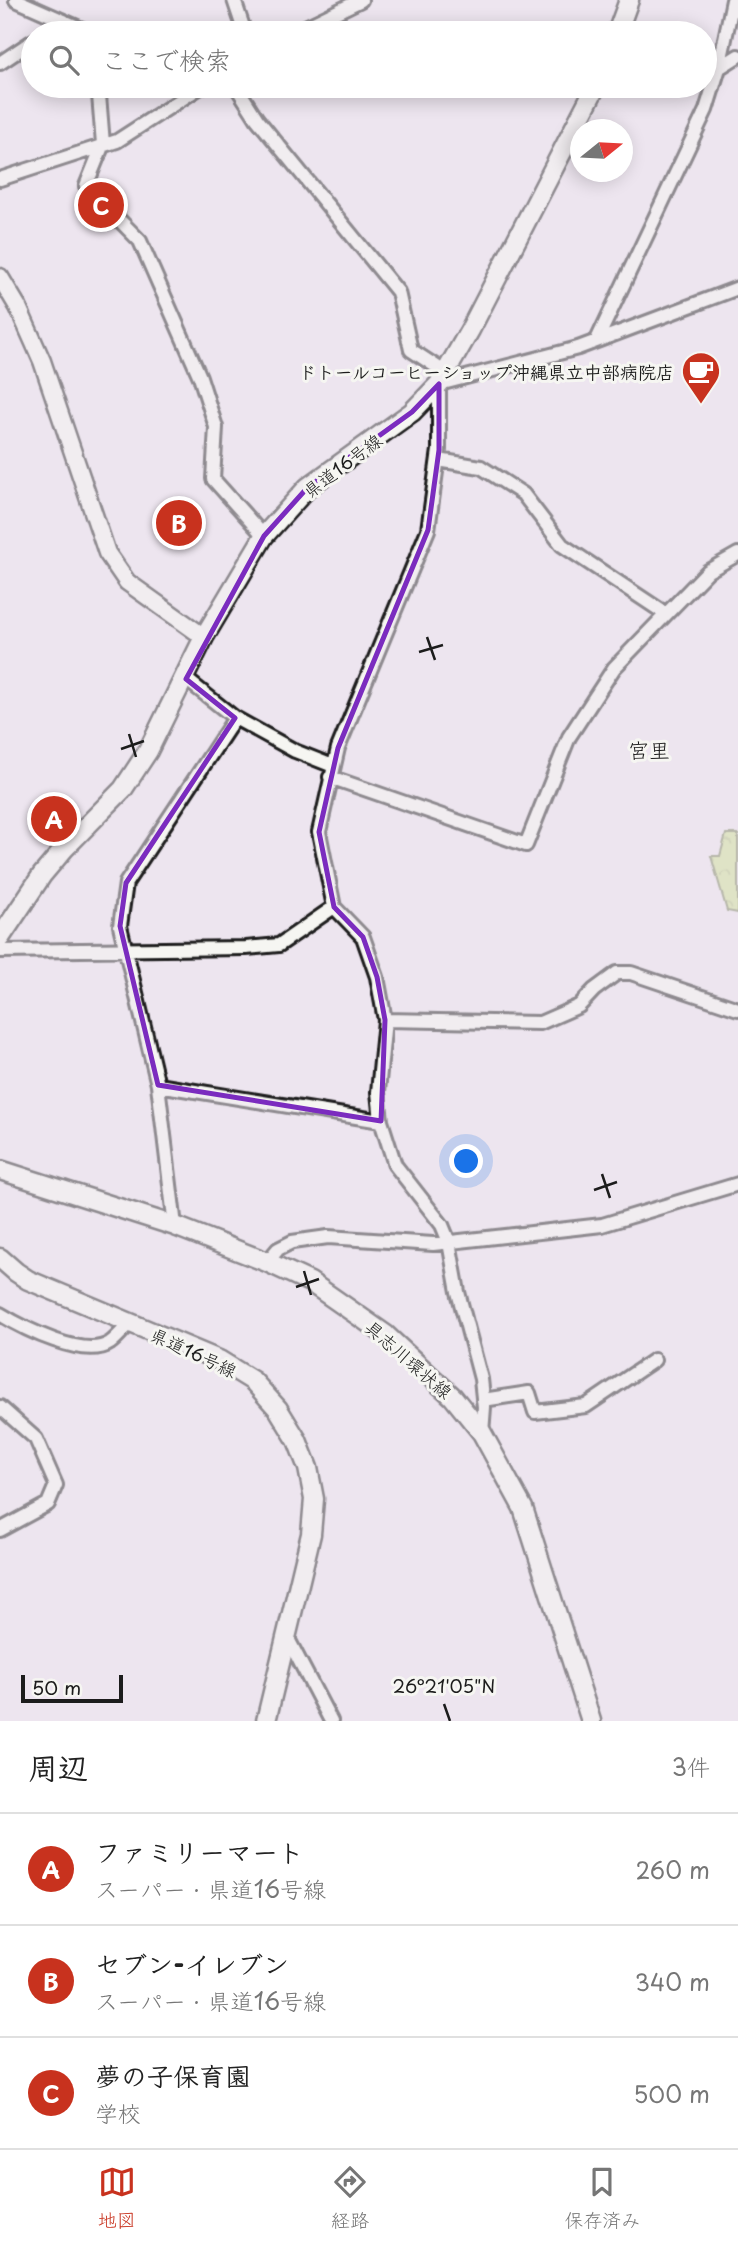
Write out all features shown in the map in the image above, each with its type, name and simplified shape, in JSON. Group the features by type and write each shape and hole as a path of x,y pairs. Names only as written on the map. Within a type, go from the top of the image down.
{"main road":[{"path":"621,21 629,0"},
{"name":"県道16号線","path":"0,937 42,875 123,789 148,751 204,637 264,536 308,487 412,412 439,384 470,330 590,98"},
{"name":"具志川環状線","path":"0,1170 176,1226 310,1282 386,1335 453,1397 482,1433 523,1508 591,1721"},
{"name":"県道16号線","path":"0,1258 28,1280 219,1360 253,1381 278,1409 297,1440 308,1468 314,1499 311,1534 266,1721"}],"street":[{"path":"16,0 64,21"},
{"path":"234,0 241,21"},
{"path":"318,21 361,0"},
{"path":"717,74 733,0"},
{"path":"0,63 21,49"},
{"path":"719,68 738,55"},
{"path":"99,98 103,144 86,186 140,241 200,377 216,427 213,479 264,536"},
{"path":"0,179 117,141 183,98"},
{"path":"244,98 257,119 398,292 411,350 437,367 438,460 428,530 338,748 319,832 334,907 363,937 377,977 385,1020 378,1092 381,1121 395,1165 442,1225 449,1242 457,1292 481,1379 482,1433"},
{"path":"597,340 710,98"},
{"path":"0,276 22,315 42,361 107,553 127,582 204,637"},
{"path":"439,384 578,348 738,288"},
{"path":"438,460 481,467 523,494 562,545 666,614"},
{"path":"186,678 235,718 332,772 526,845 569,737 614,668 708,570 738,554"},
{"path":"176,1226 158,1085 120,926 126,883 235,718"},
{"path":"0,951 246,948 279,945 334,907"},
{"path":"385,1020 540,1023 579,1006 594,990 617,974 631,973 738,1009"},
{"path":"158,1085 381,1121"},
{"path":"267,1262 278,1250 292,1242 328,1237 433,1244 602,1225 738,1184"},
{"path":"0,1314 24,1328 86,1349 109,1344 130,1323"},
{"path":"483,1399 529,1393 535,1412 586,1406 654,1360"},
{"path":"0,1407 36,1439 57,1485 48,1504 0,1530"},
{"path":"287,1637 331,1721"}],"highlighted area":[{"path":"439,384 439,450 428,530 338,748 319,832 334,907 363,937 377,977 385,1020 381,1121 158,1085 120,926 126,883 235,718 186,679 264,536 308,487 412,412"}],"green space":[{"path":"726,834 738,834 738,913 727,911 711,856 720,856"}],"place":[{"name":"夢の子保育園","path":"101,205"},
{"name":"ドトールコーヒーショップ沖縄県立中部病院店","path":"701,405"},
{"name":"セブン-イレブン","path":"179,523"},
{"name":"ファミリーマート","path":"54,819"}],"district":[{"name":"宮里","path":"649,749"}]}
